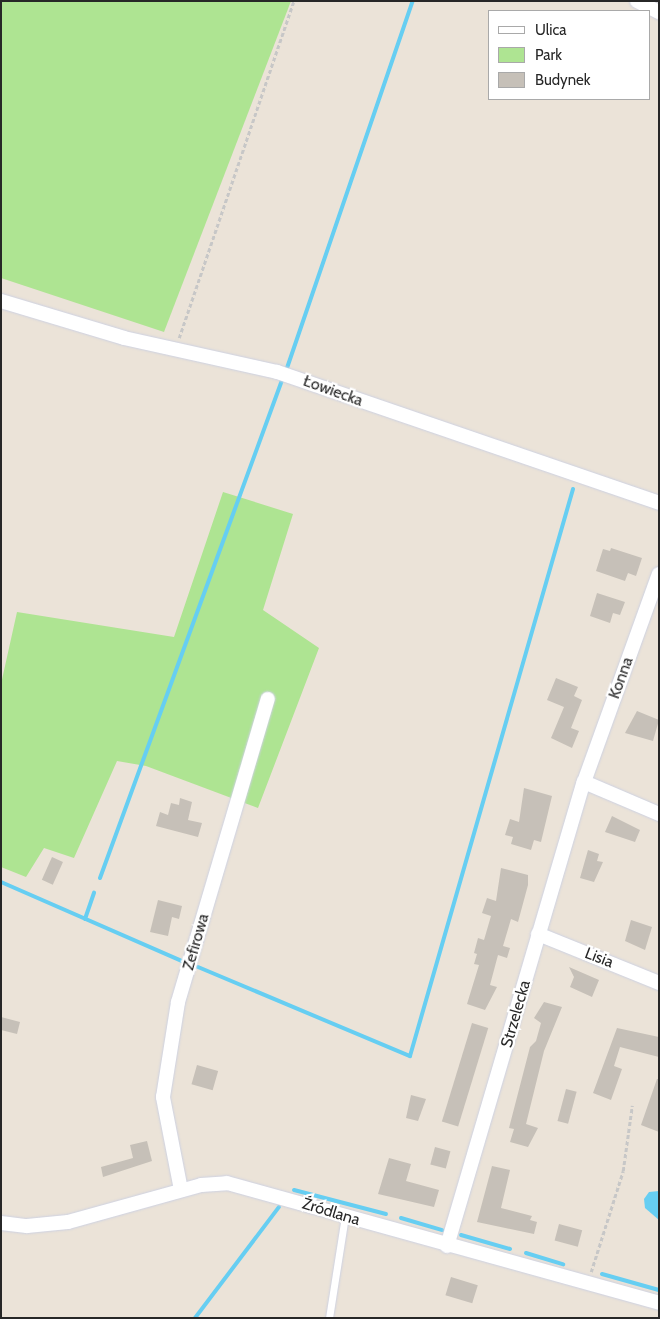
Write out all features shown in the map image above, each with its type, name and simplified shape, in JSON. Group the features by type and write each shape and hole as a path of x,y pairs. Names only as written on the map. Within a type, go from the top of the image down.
{"street":[{"path":"637,1 659,12"},
{"name":"Łowiecka","path":"1,301 124,338 176,348 277,372 659,503"},
{"name":"Konna","path":"584,782 659,574"},
{"name":"Zefirowa","path":"181,1190 163,1096 178,1002 268,699"},
{"path":"584,782 659,814"},
{"name":"Strzelecka","path":"447,1246 584,782"},
{"name":"Lisia","path":"538,934 659,983"},
{"name":"Źródlana","path":"1,1223 28,1226 68,1222 181,1190 216,1183 241,1185 447,1246 659,1303"}],"lane":[{"path":"329,1318 346,1216"}],"path":[{"path":"176,348 294,1"},
{"path":"588,1284 623,1171 632,1106"}],"green space":[{"path":"1,1 291,1 164,332 1,278"},
{"path":"223,492 293,514 263,610 319,648 258,808 146,766 117,761 74,858 44,848 26,877 1,867 1,684 17,612 174,637"}],"water":[{"path":"659,1191 659,1220 645,1208 644,1199 649,1192"}],"building":[{"path":"611,548 642,558 636,576 628,573 625,581 596,571 603,549 610,551"},
{"path":"597,593 625,602 620,615 613,613 610,623 590,616"},
{"path":"556,678 578,687 574,696 582,700 571,728 579,731 572,748 551,738 564,707 547,700"},
{"path":"637,711 659,720 653,741 625,733"},
{"path":"524,788 552,796 541,842 534,840 531,850 511,844 513,837 505,835 510,819 519,822"},
{"path":"180,798 192,802 188,820 202,823 198,837 156,826 160,812 168,815 171,803 179,805"},
{"path":"612,816 640,830 635,842 605,832"},
{"path":"588,850 599,854 597,861 603,862 594,882 580,878"},
{"path":"52,857 63,862 53,885 42,880"},
{"path":"501,868 528,875 528,885 518,922 511,919 503,946 510,948 507,958 498,955 490,985 497,987 485,1010 467,1004 479,965 474,964 477,954 474,953 478,938 484,940 491,916 482,913 487,898 496,901"},
{"path":"158,900 182,906 179,919 172,917 168,936 150,932"},
{"path":"631,920 652,927 645,950 625,941"},
{"path":"569,967 599,980 592,997 570,987 574,977"},
{"path":"544,1002 562,1007 544,1051 526,1124 538,1128 528,1147 510,1142 514,1129 509,1128 530,1047 536,1041 541,1023 534,1018"},
{"path":"1,1017 20,1022 17,1034 1,1030"},
{"path":"472,1023 488,1028 458,1126 442,1121"},
{"path":"617,1028 659,1037 659,1057 620,1047 614,1066 622,1069 611,1100 593,1093"},
{"path":"197,1065 218,1071 213,1090 191,1084"},
{"path":"657,1079 659,1079 659,1132 641,1125"},
{"path":"566,1089 577,1092 568,1124 557,1121"},
{"path":"411,1095 426,1099 418,1121 406,1118"},
{"path":"147,1141 152,1161 103,1177 101,1167 133,1158 130,1145"},
{"path":"435,1147 450,1151 446,1169 430,1164"},
{"path":"389,1158 411,1164 406,1181 439,1190 434,1207 378,1194"},
{"path":"492,1166 510,1170 501,1208 532,1216 530,1220 537,1222 534,1234 477,1222"},
{"path":"559,1224 582,1230 578,1247 555,1240"},
{"path":"451,1277 478,1285 472,1303 445,1295"}],"waterway":[{"path":"287,368 413,1"},
{"path":"100,878 282,380"},
{"path":"198,967 410,1056 573,489"},
{"path":"1,882 182,961"},
{"path":"85,919 94,893"},
{"path":"294,1190 386,1214"},
{"path":"195,1318 279,1207"},
{"path":"401,1218 442,1230"},
{"path":"461,1235 510,1249"},
{"path":"526,1253 563,1264"},
{"path":"602,1274 659,1290"}]}
